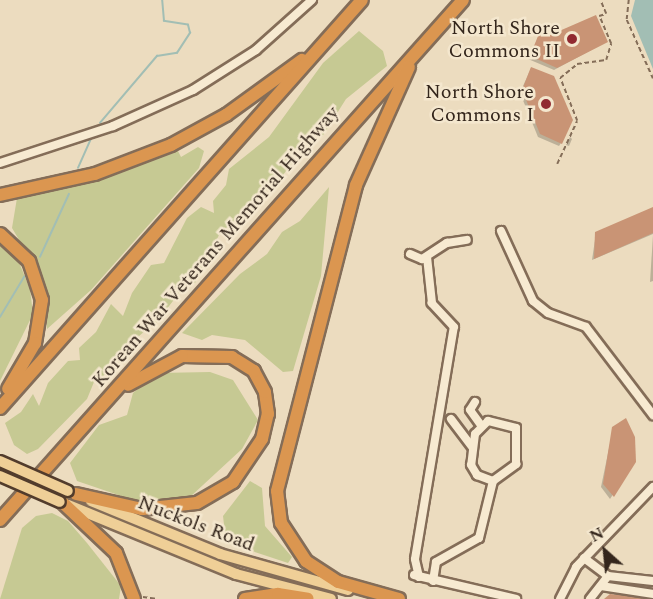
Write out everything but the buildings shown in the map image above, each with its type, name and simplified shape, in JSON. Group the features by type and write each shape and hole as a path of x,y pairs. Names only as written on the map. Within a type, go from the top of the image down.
{"highway":[{"path":"0,408 362,0"},
{"name":"Korean War Veterans Memorial Highway","path":"0,520 463,0"},
{"path":"0,195 101,172 171,145 242,104 320,46"},
{"path":"399,599 338,582 306,561 281,523 277,491 356,185 413,57"},
{"path":"0,234 29,261 42,314 29,359 0,401"},
{"path":"72,493 142,509 175,508 209,498 232,482 256,452 268,401 258,376 241,361 217,353 188,354 144,373 75,436"},
{"path":"61,502 116,553 139,598"},
{"path":"245,599 278,594 308,599"}],"main road":[{"name":"Nuckols Road","path":"0,461 220,554 386,599"},
{"name":"Nuckols Road","path":"0,476 225,570 331,599"}],"street":[{"path":"0,163 113,126 193,90 256,50 312,0"},
{"path":"501,231 533,301 548,313 586,327 653,415"},
{"path":"410,254 427,257 447,243 467,240"},
{"path":"427,257 432,303 454,327 416,559 416,576 516,599"},
{"path":"475,402 470,410 481,425"},
{"path":"452,419 472,447 477,475 493,481"},
{"path":"434,580 441,557 479,538 493,481 516,464 518,437 510,424 481,425"},
{"path":"472,447 481,425"},
{"path":"560,599 584,558 635,512 653,487"},
{"path":"584,558 608,576 653,581"},
{"path":"590,599 608,576"},
{"path":"601,586 653,594"}],"path":[{"path":"557,164 577,121 560,78 577,64 606,60 611,44 599,16 606,14 600,0"},
{"path":"629,0 627,20 653,78"},
{"path":"139,598 158,599"}],"green space":[{"path":"359,31 383,51 387,66 346,99 322,137 294,149 294,161 283,175 219,235 195,283 186,284 156,323 151,315 146,319 146,330 131,343 124,362 94,382 87,399 38,449 27,454 14,445 5,423 21,412 33,394 39,406 48,383 68,361 80,360 79,348 96,332 111,304 123,316 132,293 151,265 164,263 187,218 201,207 214,213 213,201 226,185 229,169 269,137 323,63"},
{"path":"198,147 204,151 199,168 91,290 47,329 40,275 12,228 17,198 164,152 177,149 181,157"},
{"path":"329,187 321,276 293,371 283,372 245,340 212,335 202,340 182,333 240,274 267,254 282,232 300,221"},
{"path":"0,243 16,255 30,289 33,314 0,381"},
{"path":"210,372 233,380 258,420 242,449 190,497 139,502 77,481 70,463 99,425 127,415 133,393 158,373"},
{"path":"250,481 262,488 265,526 292,557 288,563 240,547 225,533 223,516"},
{"path":"52,513 68,521 121,586 119,599 0,599 22,528 36,516"}],"water":[{"path":"635,0 653,0 653,69 631,16"}],"waterway":[{"path":"100,123 157,56 177,53 190,33 188,25 164,21 162,0"},
{"path":"78,168 91,139"},
{"path":"40,257 69,194"},
{"path":"0,317 24,277"}],"place":[{"name":"North Shore Commons II","path":"572,39"},
{"name":"North Shore Commons I","path":"546,104"}]}
